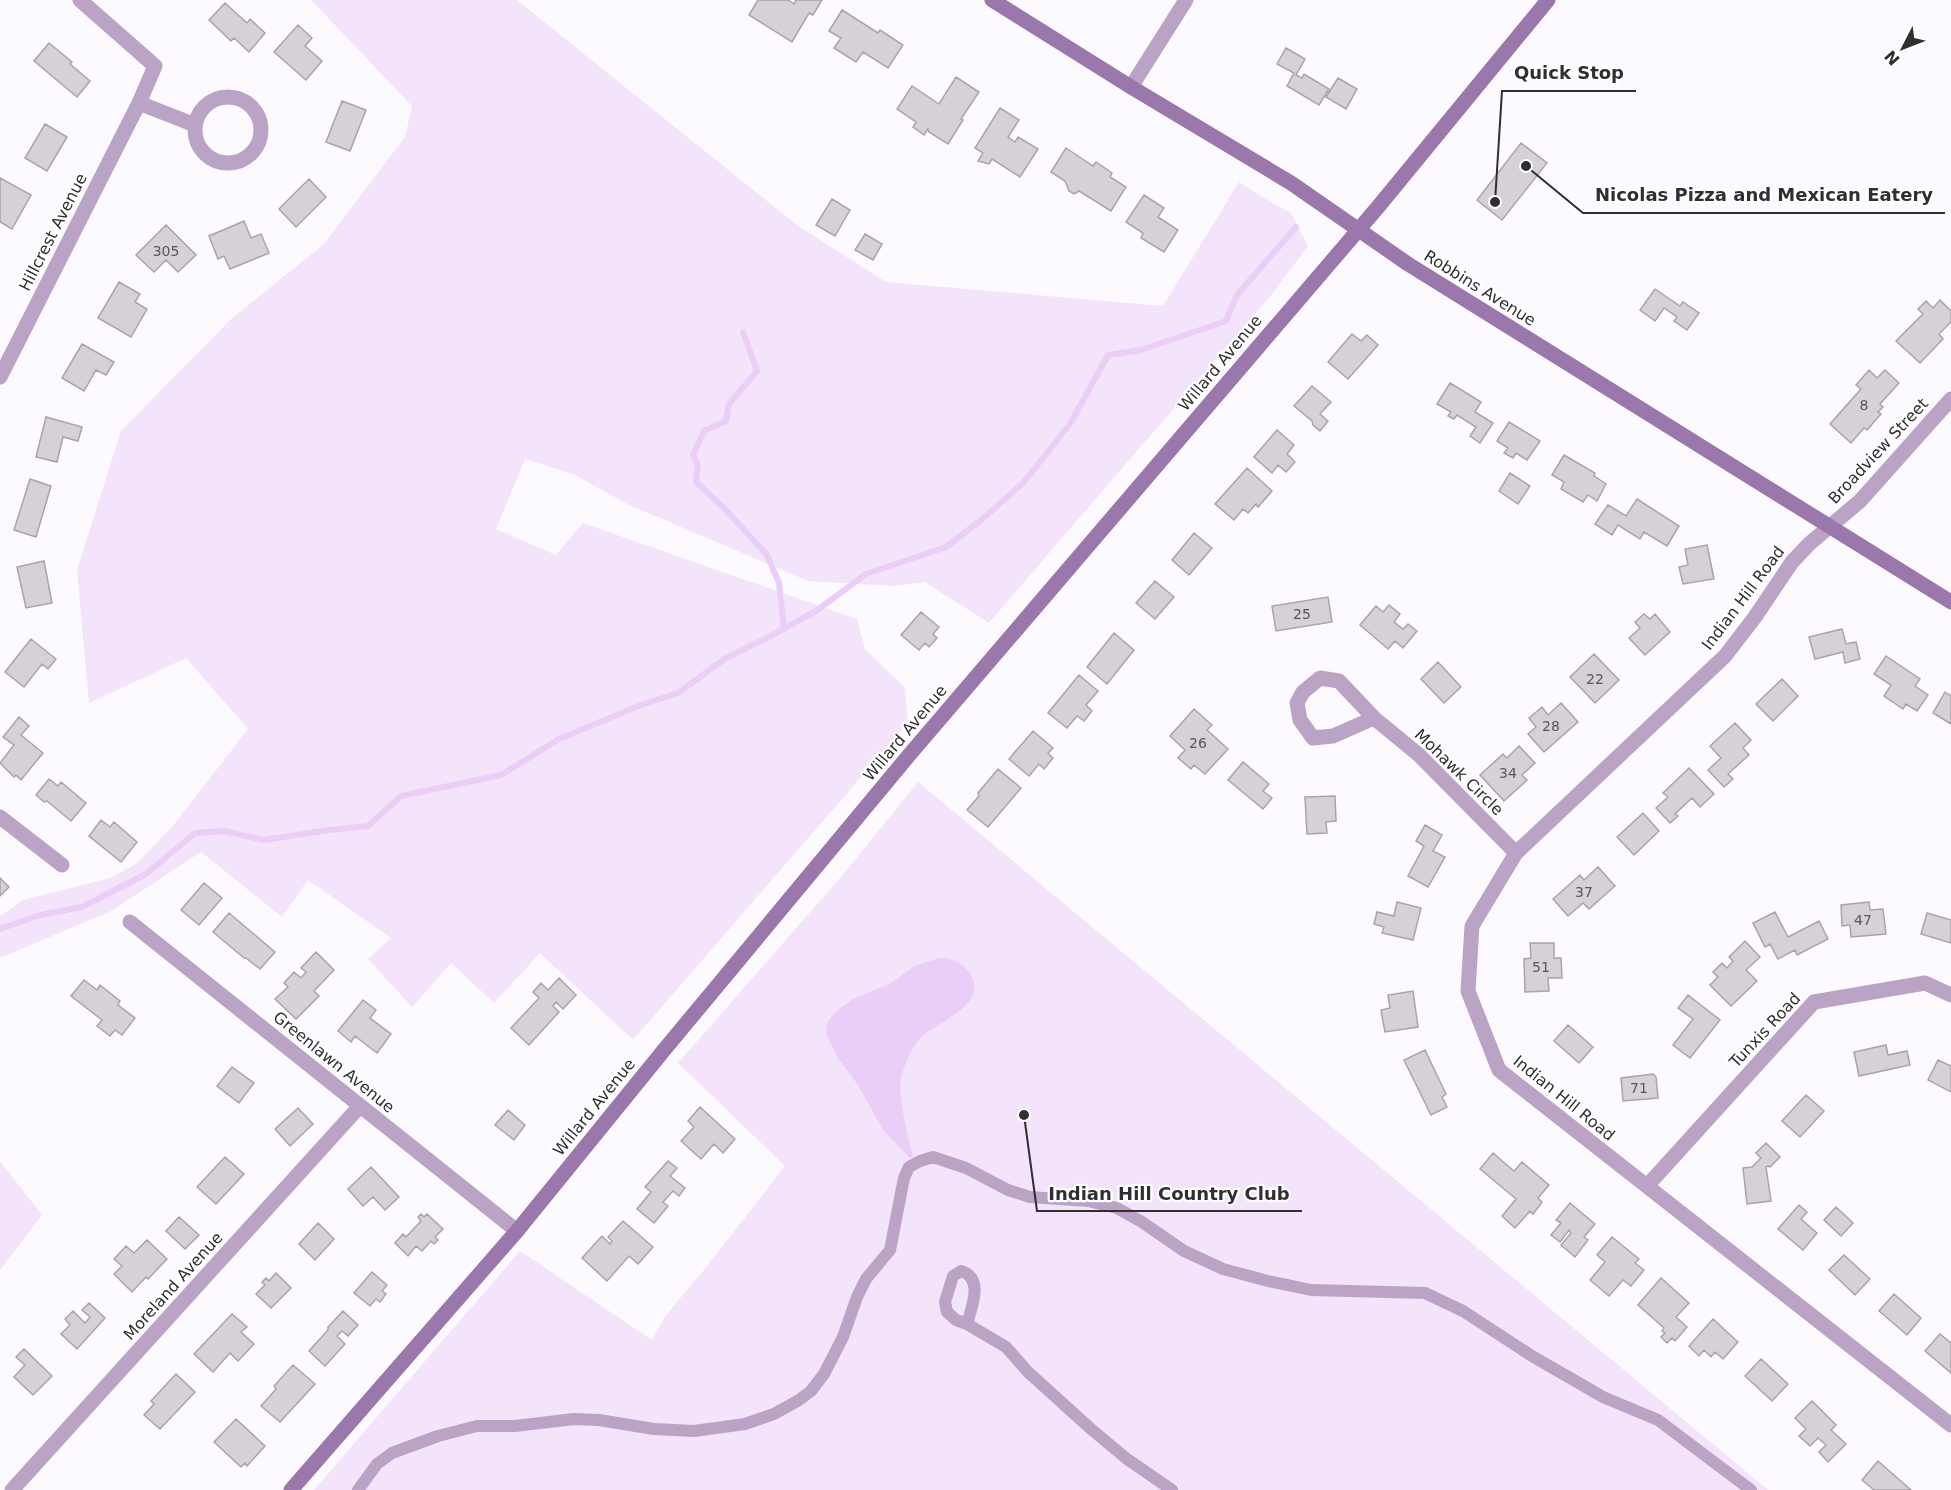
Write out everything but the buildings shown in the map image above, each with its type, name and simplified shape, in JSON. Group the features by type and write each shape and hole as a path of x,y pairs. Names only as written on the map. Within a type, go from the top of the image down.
{"main road":[{"name":"Robbins Avenue","path":"992,0 1291,183 1408,264 1951,602"},
{"name":"Willard Avenue","path":"291,1490 517,1231 910,754 1359,229 1548,0"}],"street":[{"name":"Hillcrest Avenue","path":"0,377 139,103 155,66 80,0"},
{"path":"1131,87 1186,0"},
{"path":"224,97 235,98 245,101 253,108 259,118 260,139 255,149 238,161 216,160 207,155 200,146 195,125 198,115 213,100 224,97"},
{"path":"139,103 195,125"},
{"name":"Broadview Street","path":"1830,527 1860,501 1951,399"},
{"name":"Indian Hill Road","path":"1830,527 1792,562 1725,656 1516,854 1472,926 1468,991 1499,1070 1951,1425"},
{"name":"Mohawk Circle","path":"1374,718 1333,736 1313,738 1300,720 1297,702 1303,692 1320,678 1339,681 1374,718 1419,756 1516,854"},
{"path":"0,817 62,865"},
{"name":"Greenlawn Avenue","path":"130,922 517,1231"},
{"name":"Tunxis Road","path":"1647,1186 1814,1002 1925,983 1951,995"},
{"name":"Moreland Avenue","path":"12,1490 360,1107"}],"lane":[{"path":"358,1490 377,1464 392,1453 438,1436 477,1426 515,1426 574,1419 599,1420 654,1429 694,1431 745,1424 774,1414 799,1400 824,1374 843,1337 866,1279 890,1250 904,1178 909,1167 933,1157 966,1168 1008,1190 1030,1197 1088,1202 1117,1208 1184,1251 1223,1269 1311,1290 1425,1293 1463,1311 1523,1351 1603,1397 1658,1420 1751,1490"},
{"path":"968,1324 1006,1347 1028,1372 1091,1430 1127,1459 1172,1490"}],"shaded area":[{"path":"311,0 517,0 798,226 886,282 1163,306 1239,182 1291,213 1308,246 1272,294 989,623 925,582 895,586 808,581 627,504 573,474 525,459 496,529 556,555 583,523 857,619 865,649 905,688 908,723 633,1040 540,953 494,1003 451,963 412,1007 368,959 391,938 308,880 282,917 201,852 111,911 0,958 0,916 23,900 110,878 136,864 172,827 248,729 186,658 89,703 77,570 121,431 231,319 324,244 405,137 412,106"},
{"path":"918,782 1768,1490 314,1490 520,1251 652,1340 666,1315 785,1166 678,1063 846,871"},
{"path":"940,958 955,961 968,971 974,983 974,993 969,1002 960,1010 921,1037 905,1064 900,1092 913,1156 910,1158 883,1130 858,1085 838,1058 826,1033 828,1021 840,1008 853,999 893,982 914,966"},
{"path":"0,1161 42,1215 0,1270"}],"waterway":[{"path":"0,929 40,915 82,907 146,874 195,833 224,831 264,840 368,826 401,796 501,775 559,739 641,705 678,693 726,658 816,611 866,574 946,547 1023,483 1070,424 1108,355 1141,350 1226,321 1237,295 1296,227"},
{"path":"743,332 757,371 729,404 726,421 704,431 693,455 698,465 696,482 725,509 767,555 779,583 784,629"}],"place":[{"name":"Nicolas Pizza and Mexican Eatery","path":"1526,166"},
{"name":"Quick Stop","path":"1495,202"},
{"name":"Indian Hill Country Club","path":"1024,1115"}]}
